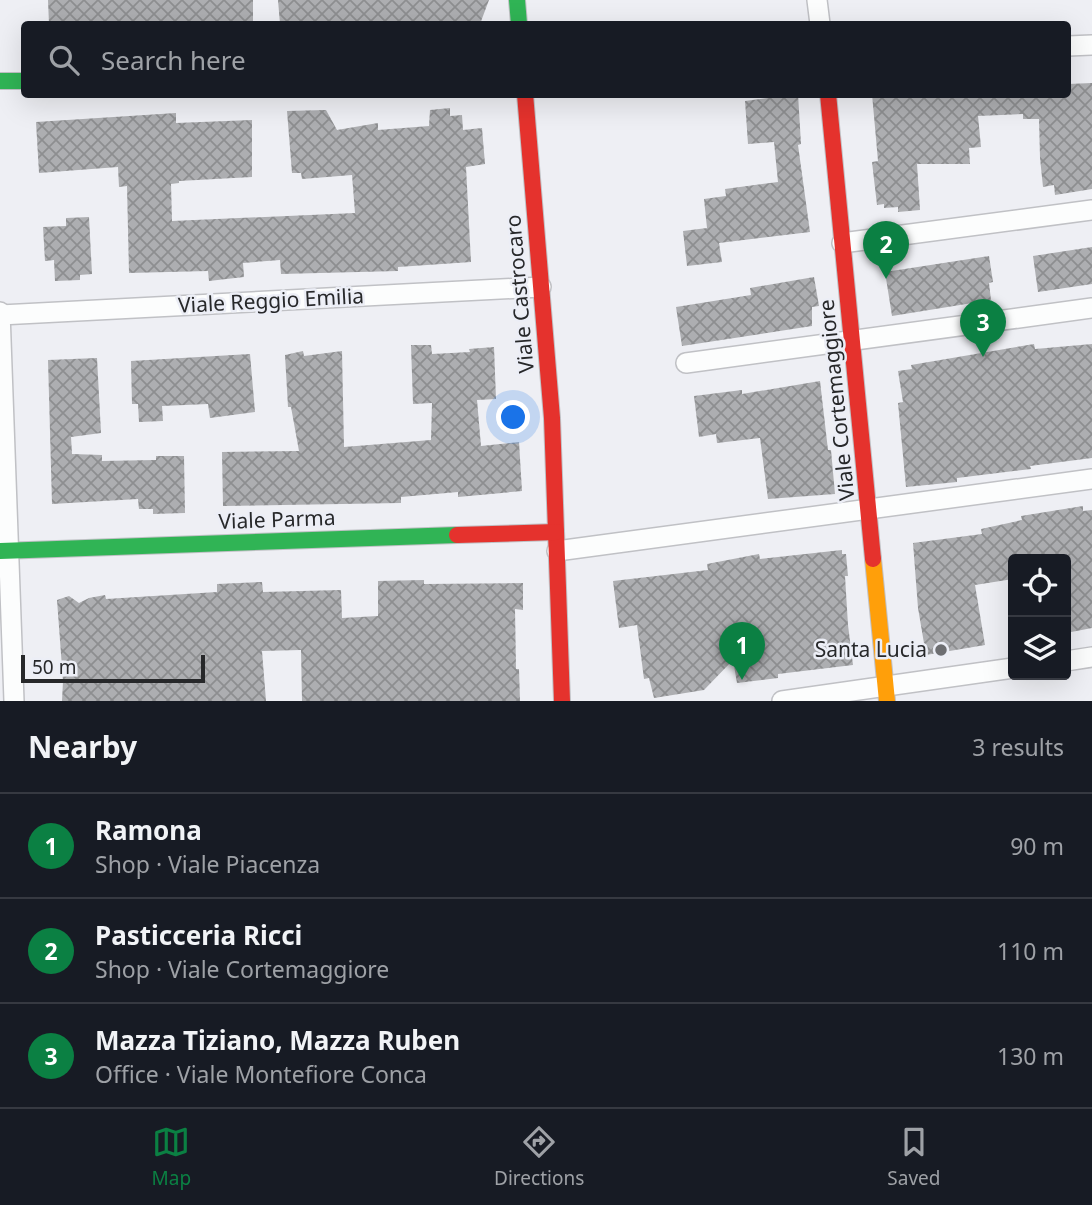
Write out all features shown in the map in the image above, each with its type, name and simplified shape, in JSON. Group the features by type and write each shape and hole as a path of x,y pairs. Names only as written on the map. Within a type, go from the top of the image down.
{"street":[{"path":"517,0 519,21"},
{"path":"817,0 820,21"},
{"path":"1071,46 1092,45"},
{"path":"0,81 21,81"},
{"name":"Viale Castrocaro","path":"525,98 552,418 562,701"},
{"name":"Viale Cortemaggiore","path":"828,98 887,693"},
{"path":"842,243 1092,210"},
{"name":"Viale Reggio Emilia","path":"0,314 541,287"},
{"path":"686,363 1092,308"},
{"path":"0,314 4,550 14,701"},
{"path":"556,541 869,510 1092,479"},
{"name":"Viale Parma","path":"4,550 556,541"},
{"path":"1071,660 1092,657"},
{"path":"782,701 887,693 1008,669"}],"building":[{"path":"48,0 253,0 253,21 49,21"},
{"path":"278,0 489,0 481,21 280,21"},
{"path":"1092,83 1092,189 1055,195 1054,185 1043,187 1039,119 1023,119 1023,114 978,116 981,147 969,148 970,164 917,164 920,210 898,212 898,207 884,208 884,204 877,205 872,162 878,161 872,98 1071,98 1071,84"},
{"path":"798,98 801,144 798,145 810,232 719,243 722,262 687,266 683,231 707,228 704,199 726,196 725,189 778,182 774,142 748,144 745,101"},
{"path":"450,108 450,116 462,115 463,130 482,128 485,164 466,167 471,262 398,267 398,271 281,274 280,260 243,263 244,277 209,281 208,271 129,273 127,186 119,187 118,167 39,173 36,122 176,113 176,123 252,120 252,177 179,181 171,184 172,221 355,213 352,175 302,179 301,173 292,173 287,111 326,110 337,130 378,123 378,130 429,126 430,110"},
{"path":"89,217 92,274 80,275 80,280 55,281 54,260 45,261 43,227 66,226 66,218"},
{"path":"1092,247 1092,284 1038,292 1033,256"},
{"path":"989,256 993,282 989,283 991,300 892,316 885,272"},
{"path":"814,277 819,306 812,307 812,326 682,346 676,307 751,295 750,288"},
{"path":"1034,344 1035,349 1092,344 1092,458 957,478 957,482 906,487 898,403 903,402 898,371 912,369 911,365"},
{"path":"411,345 431,345 432,354 470,352 469,349 494,347 496,399 477,400 481,446 519,442 522,491 458,497 458,492 401,497 401,503 223,506 222,452 299,451 291,407 288,407 285,355 303,351 304,356 342,351 344,447 431,440 432,403 413,404"},
{"path":"250,354 255,412 210,418 208,404 162,406 163,421 139,422 138,404 132,404 131,361"},
{"path":"97,358 101,433 71,437 72,454 102,455 102,461 156,460 156,456 184,456 185,513 153,514 153,509 139,509 138,499 52,504 48,360"},
{"path":"820,381 835,494 768,499 760,438 717,443 716,434 699,437 694,396 742,390 742,394"},
{"path":"1083,506 1083,511 1092,510 1092,628 1071,632 1071,554 1008,554 1008,580 975,585 985,645 926,655 918,608 913,543 982,534 981,529 1022,520 1021,516"},
{"path":"842,550 842,554 846,554 848,625 853,665 778,674 778,678 737,683 733,660 704,690 654,698 649,678 644,679 637,625 619,628 613,581 708,570 707,564 759,554 760,559"},
{"path":"424,580 424,584 523,583 523,610 515,609 516,669 519,669 520,701 302,701 301,650 262,651 266,701 62,701 57,600 69,596 79,603 105,595 106,599 217,592 217,584 262,582 263,592 341,590 342,618 378,616 378,581"}],"traffic: fast":[{"path":"517,0 519,21"},
{"path":"0,81 21,81"},
{"path":"0,551 457,535"}],"traffic: slow":[{"path":"873,559 887,701"}],"traffic: jam":[{"path":"525,98 552,418 562,701"},
{"path":"828,98 873,559"},
{"path":"457,535 556,532"}],"place":[{"name":"Pasticceria Ricci","path":"886,279"},
{"name":"Mazza Tiziano, Mazza Ruben","path":"983,357"},
{"name":"Santa Lucia","path":"941,650"},
{"name":"Ramona","path":"742,680"}]}
